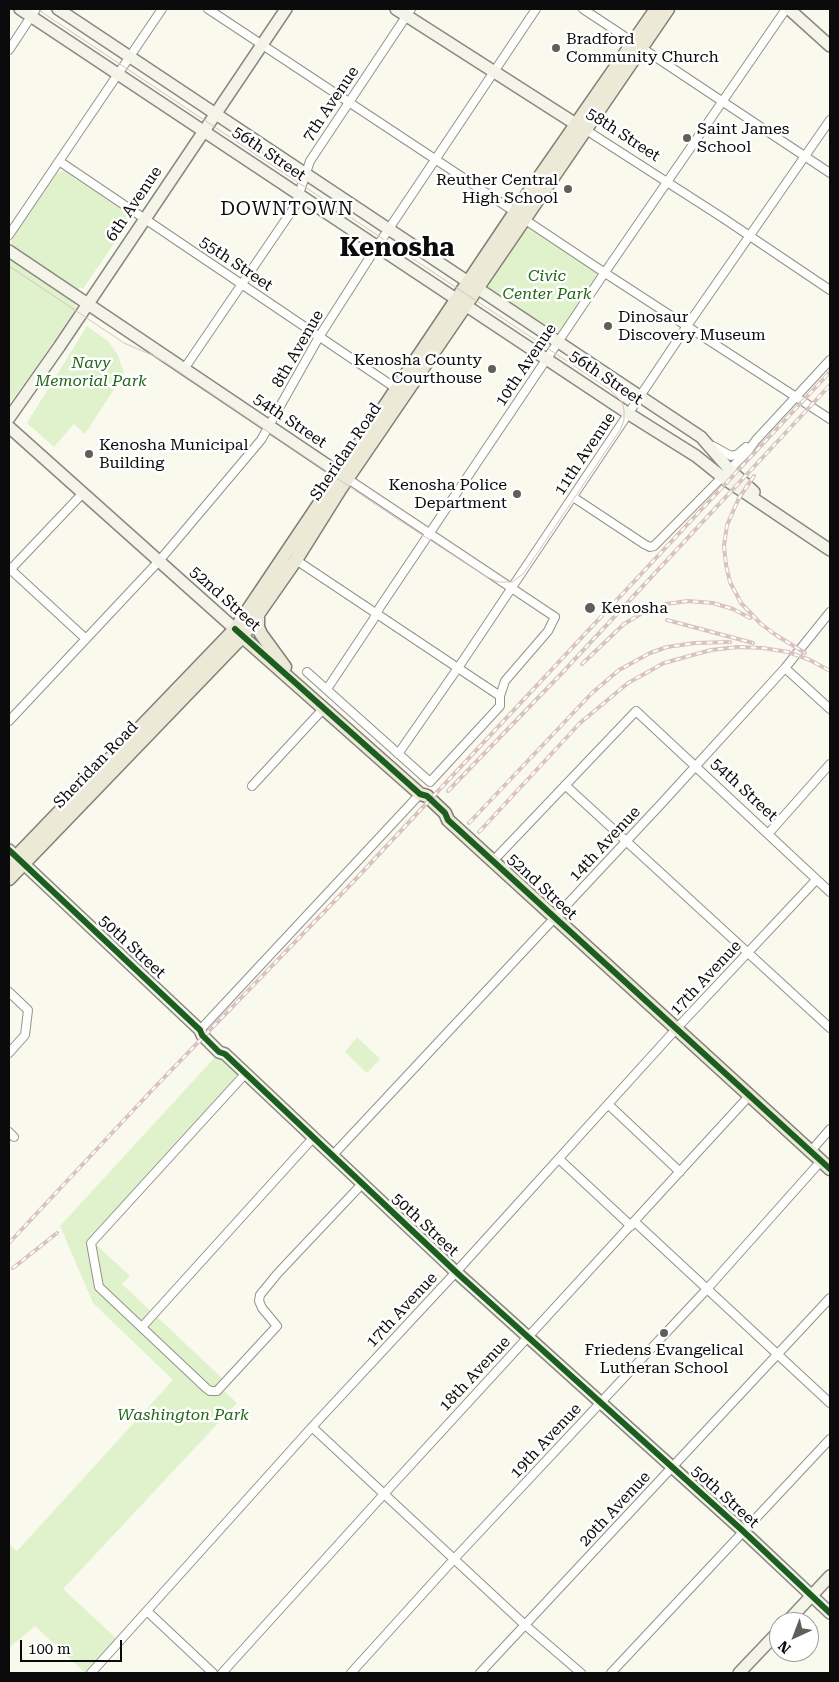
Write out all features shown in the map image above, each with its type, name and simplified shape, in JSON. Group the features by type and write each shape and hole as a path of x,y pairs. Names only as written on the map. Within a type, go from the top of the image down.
{"main road":[{"name":"Sheridan Road","path":"637,45 656,9"},
{"name":"Sheridan Road","path":"239,632 637,45 668,9"},
{"name":"Sheridan Road","path":"9,879 14,858 258,615 296,560 397,389 462,302"},
{"path":"258,615 258,627 261,634 298,685"},
{"name":"52nd Street","path":"239,632 420,794 421,802 440,819 448,820 826,1165"}],"street":[{"name":"56th Street","path":"20,9 34,13 118,74 629,414 726,473 773,511 830,550"},
{"name":"56th Street","path":"58,9 708,442 726,473"},
{"path":"9,235 162,9"},
{"path":"208,9 605,273 830,419"},
{"name":"6th Avenue","path":"9,418 286,9"},
{"name":"8th Avenue","path":"9,721 12,712 86,639 159,560 261,440 319,337 377,246 536,9"},
{"path":"582,9 830,172"},
{"path":"787,9 830,46"},
{"name":"10th Avenue","path":"326,689 558,342 787,9"},
{"name":"58th Street","path":"404,11 494,72 750,236 830,290"},
{"name":"7th Avenue","path":"184,369 295,206 310,160 404,11"},
{"path":"9,50 34,13"},
{"name":"11th Avenue","path":"398,754 458,668 687,326 830,120"},
{"name":"55th Street","path":"60,161 397,389"},
{"name":"54th Street","path":"9,251 554,618 548,631 505,681 500,696"},
{"path":"573,497 644,544 652,547 748,451 830,360"},
{"name":"52nd Street","path":"9,427 239,632"},
{"path":"708,442 731,456 739,454 756,440"},
{"path":"83,493 10,570 86,639"},
{"path":"296,560 500,696 500,706 430,782 307,672"},
{"name":"14th Avenue","path":"332,1156 695,767 785,668 830,612"},
{"path":"785,668 830,709"},
{"path":"252,786 324,708"},
{"name":"54th Street","path":"565,785 636,711 830,892"},
{"path":"768,834 830,764"},
{"path":"493,861 565,785 830,1028"},
{"path":"200,1030 420,794"},
{"name":"50th Street","path":"14,858 200,1030 206,1031 212,1036 223,1048 225,1054 527,1338 743,1531 830,1613"},
{"name":"17th Avenue","path":"91,1673 148,1612 312,1427 609,1105 677,1028 816,880"},
{"path":"9,992 28,1010 25,1035 9,1053"},
{"path":"246,1073 91,1244 99,1287 210,1391 217,1391 277,1326 262,1308 259,1300 260,1295 278,1273 362,1184"},
{"name":"18th Avenue","path":"222,1673 750,1095"},
{"path":"609,1105 680,1172"},
{"path":"811,1150 830,1129"},
{"path":"142,1327 313,1138"},
{"path":"559,1159 707,1289 830,1403"},
{"name":"19th Avenue","path":"351,1673 455,1558 826,1165"},
{"name":"20th Avenue","path":"480,1673 830,1298"},
{"path":"312,1427 525,1625 581,1673"},
{"path":"611,1673 830,1439"},
{"path":"797,1612 830,1576"},
{"path":"148,1612 213,1673"},
{"path":"739,1673 769,1642"}],"green space":[{"path":"65,171 128,214 126,217 130,220 83,289 80,287 78,290 15,248 11,242 55,175"},
{"name":"Civic Center Park","path":"527,227 596,272 597,279 561,331 554,333 486,288 485,282 521,229"},
{"path":"9,257 74,300 76,308 9,404"},
{"name":"Navy Memorial Park","path":"87,326 109,342 118,355 124,374 85,434 74,424 54,447 27,423"},
{"path":"357,1037 380,1059 367,1073 345,1052"},
{"name":"Washington Park","path":"217,1055 236,1072 236,1078 90,1239 130,1276 122,1284 223,1379 218,1385 237,1403 63,1589 117,1639 85,1673 35,1626 9,1648 9,1544 17,1551 173,1380 93,1303 60,1226"}],"tram line":[{"path":"9,266 124,343 166,363 393,516 485,576 498,582 512,582 524,573 620,430 624,420 622,402 609,389 37,9"}],"railway":[{"path":"9,1243 154,1088 353,882 830,372"},
{"path":"448,791 562,673 830,385"},
{"path":"754,476 739,498 727,525 724,546 726,565 730,582 741,603 761,624 780,638"},
{"path":"582,664 624,624 649,609 666,604 688,601 713,603 733,609 750,618"},
{"path":"667,620 753,643"},
{"path":"776,635 805,653"},
{"path":"469,823 592,693 619,670 650,653 667,647 695,643 730,642"},
{"path":"479,832 580,723 628,683 664,663 711,650 738,647 763,648 788,652 810,660 830,671"},
{"path":"13,1268 57,1233"}],"cycle path":[{"path":"235,629 420,794 427,796 445,813 448,820 830,1169"},
{"path":"9,850 200,1030 202,1035 219,1052 225,1054 456,1272 743,1531 830,1613"}],"place":[{"name":"Bradford Community Church","path":"556,48"},
{"name":"Saint James School","path":"687,138"},
{"name":"Reuther Central High School","path":"568,189"},
{"name":"Dinosaur Discovery Museum","path":"608,326"},
{"name":"Kenosha County Courthouse","path":"492,369"},
{"name":"Kenosha Municipal Building","path":"89,454"},
{"name":"Kenosha Police Department","path":"517,494"},
{"name":"Kenosha","path":"590,608"},
{"name":"Friedens Evangelical Lutheran School","path":"664,1333"}],"district":[{"name":"DOWNTOWN","path":"287,209"},
{"name":"Kenosha","path":"397,248"}]}
